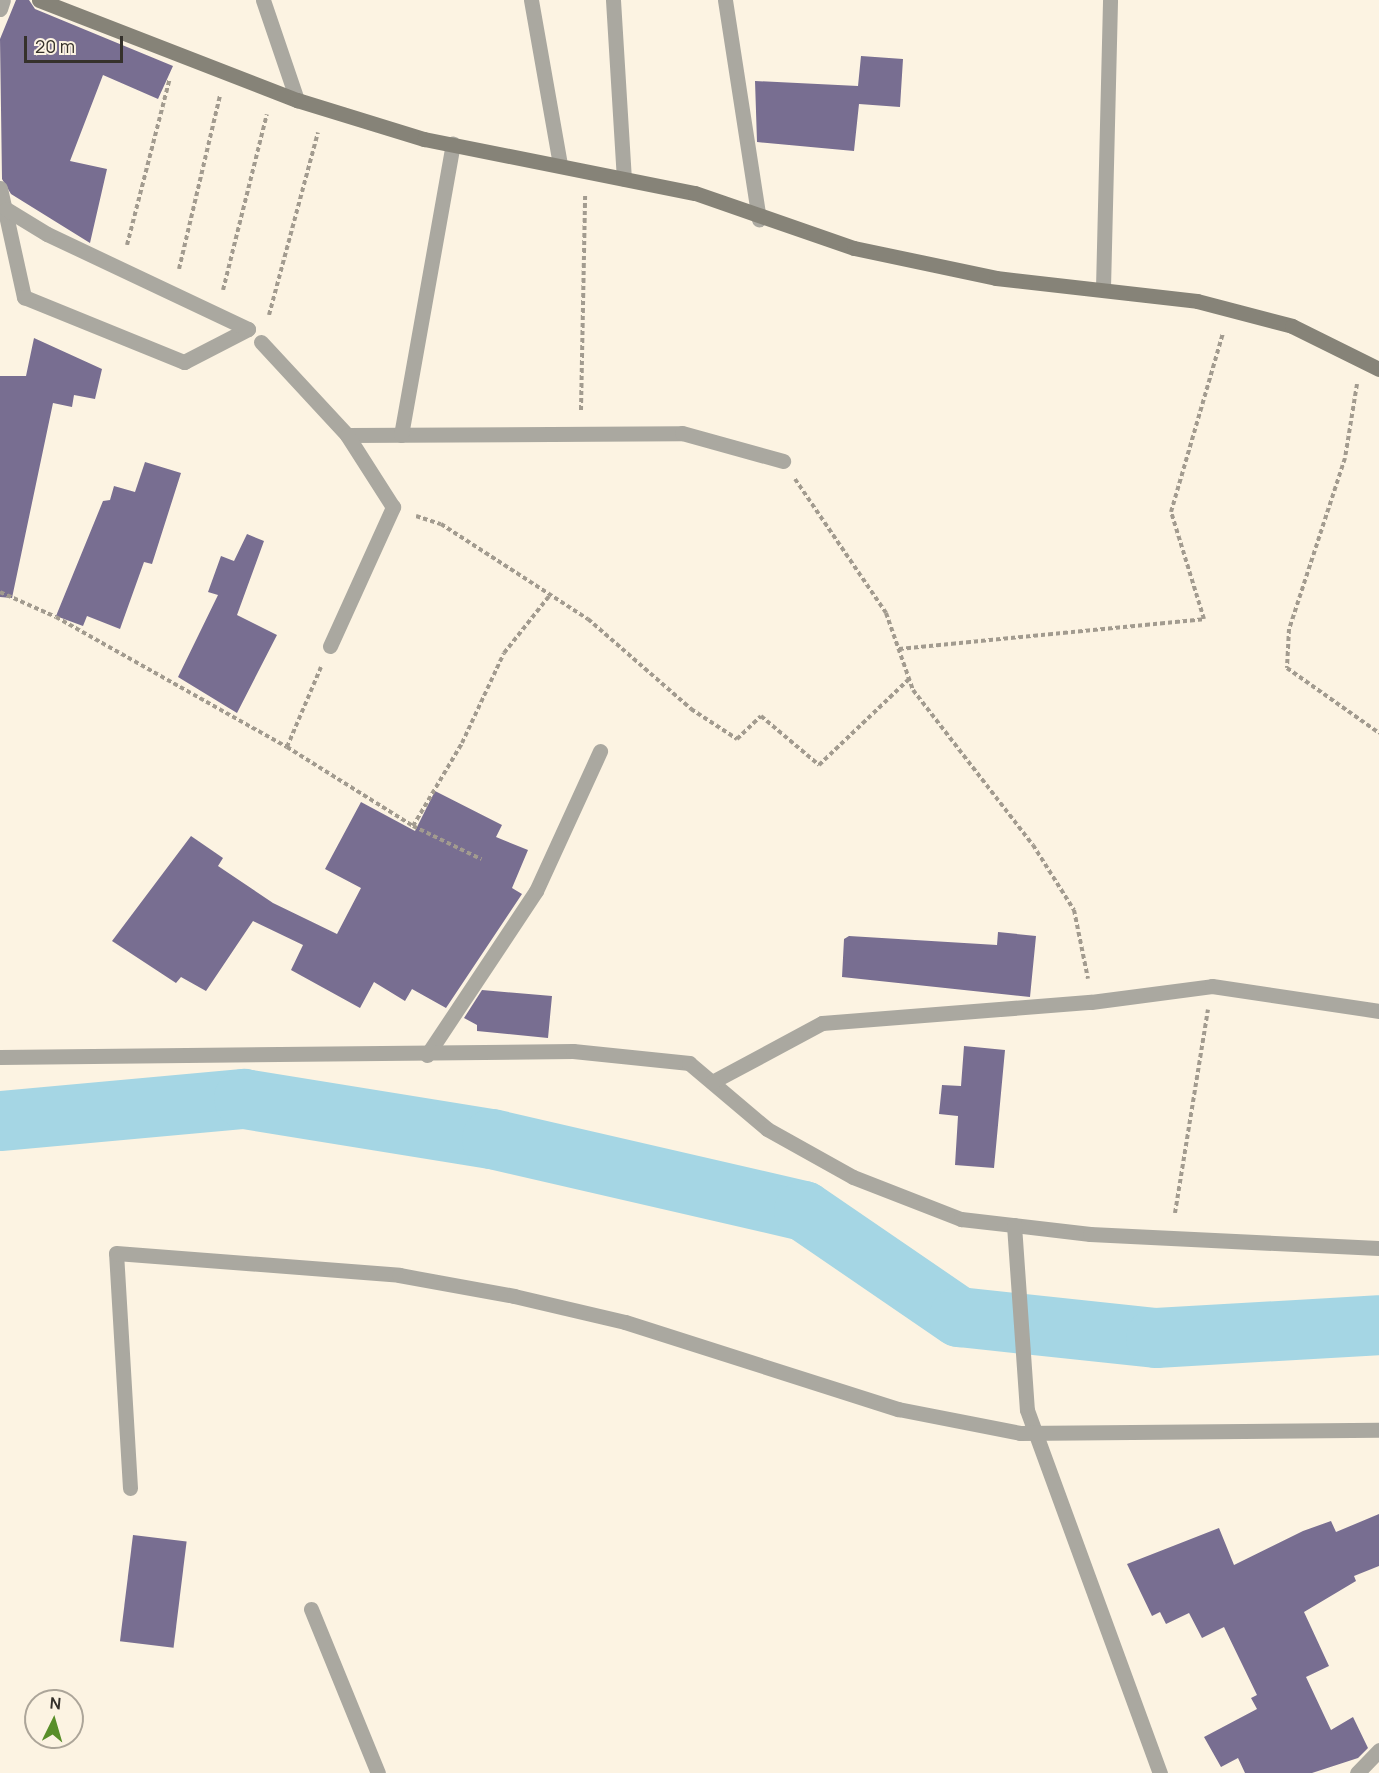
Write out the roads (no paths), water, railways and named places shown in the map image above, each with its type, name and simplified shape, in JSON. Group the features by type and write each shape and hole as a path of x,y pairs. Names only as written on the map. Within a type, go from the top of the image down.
{"main road":[{"path":"39,0 297,100 453,144 695,193 759,219 854,248 996,278 1103,288 1229,309 1292,326 1379,369"}],"street":[{"path":"0,9 3,0"},
{"path":"263,0 297,100"},
{"path":"531,0 560,165"},
{"path":"613,0 624,179"},
{"path":"724,0 759,219"},
{"path":"1103,288 1110,0"},
{"path":"401,435 453,144"},
{"path":"0,188 24,297 184,362 248,329 121,269 6,209"},
{"path":"261,342 346,435 393,507 330,646"},
{"path":"346,435 682,433 783,462"},
{"path":"427,1055 536,891 600,751"},
{"path":"712,1082 822,1023 1091,1002 1212,986 1379,1011"},
{"path":"0,1057 585,1053 689,1063 767,1129 853,1177 961,1219 1014,1227 1171,1238 1379,1248"},
{"path":"1014,1227 1027,1410 1160,1773"},
{"path":"130,1488 116,1253 399,1275 514,1296 625,1322 898,1409 1036,1433 1379,1430"},
{"path":"311,1609 378,1773"},
{"path":"1357,1773 1379,1750"}],"waterway":[{"path":"0,1121 244,1099 492,1139 804,1211 959,1317 1156,1338 1379,1325"}]}
